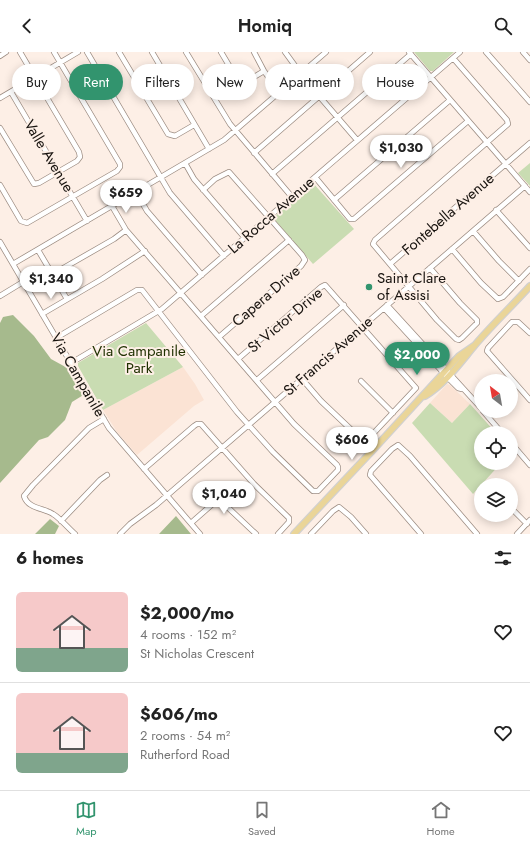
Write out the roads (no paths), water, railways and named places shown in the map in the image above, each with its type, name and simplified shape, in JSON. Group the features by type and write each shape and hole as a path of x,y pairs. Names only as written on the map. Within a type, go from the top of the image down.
{"main road":[{"path":"294,534 421,399 430,387 447,373 475,345 530,286"}],"street":[{"path":"0,56 6,52"},
{"path":"20,52 27,64"},
{"path":"0,185 21,221 25,224 117,171 120,167 120,164 54,52"},
{"path":"60,63 78,52"},
{"path":"87,52 175,200 224,256"},
{"path":"119,52 168,134 175,136 194,125"},
{"path":"152,52 209,149"},
{"path":"186,52 235,131 292,197"},
{"path":"221,52 240,84 264,71 254,52"},
{"path":"285,52 294,64"},
{"path":"354,66 370,52"},
{"name":"La Rocca Avenue","path":"71,363 158,312 460,52"},
{"path":"486,52 530,102"},
{"path":"523,52 530,60"},
{"path":"311,64 323,53"},
{"path":"272,174 338,118 410,53 530,192"},
{"path":"430,268 477,320 477,323 460,340 456,339 445,328 373,244 375,240 507,126 508,121 453,58"},
{"path":"0,98 12,92"},
{"name":"Valle Avenue","path":"17,100 87,221"},
{"path":"0,128 34,184 39,183 59,172 80,159 81,155 48,100"},
{"path":"13,264 224,140 270,100"},
{"path":"254,153 314,100"},
{"path":"322,100 358,140"},
{"path":"334,200 450,100"},
{"path":"315,177 350,219 354,219 468,121"},
{"name":"Fontebella Avenue","path":"390,264 530,143"},
{"path":"184,163 203,190 245,238"},
{"name":"Capera Drive","path":"203,190 215,179 229,172 304,258 303,264 219,337"},
{"name":"St Francis Avenue","path":"120,534 130,524 167,496 525,186"},
{"path":"136,192 147,211 202,275"},
{"path":"56,338 137,290 142,290 225,397 286,465 313,491 318,491 336,473 338,467 275,402 126,230 112,206"},
{"path":"496,210 530,248"},
{"path":"53,274 114,239 126,230"},
{"path":"473,231 519,281"},
{"path":"201,316 289,240"},
{"name":"Via Campanile","path":"0,242 2,249 13,264 114,435 200,534"},
{"path":"452,249 481,283 498,299 503,297 530,269"},
{"path":"38,250 67,299"},
{"path":"42,314 102,279 145,251"},
{"path":"0,296 23,282"},
{"name":"St Victor Drive","path":"238,359 324,285 328,287 415,385 415,390 368,439 363,440 321,401 302,379"},
{"path":"257,380 344,305"},
{"path":"386,306 413,334 458,388 462,389 474,401"},
{"path":"530,333 518,322 512,322 488,348 487,351 530,400"},
{"path":"361,381 393,413"},
{"path":"489,418 496,426"},
{"path":"75,534 52,513 29,504 25,498 25,494 90,428 104,419"},
{"path":"144,469 197,424 201,424 254,484 289,518 289,522 278,534"},
{"path":"421,534 370,475 374,468 396,446 400,446 410,456 477,534"},
{"path":"518,451 530,466"},
{"path":"61,521 100,480 107,475"},
{"path":"191,523 216,501 221,501 256,534"},
{"path":"311,534 333,511 339,507 351,517 366,534"},
{"path":"517,534 528,522 518,514"}],"place":[{"name":"Saint Clare of Assisi","path":"369,287"}],"park label":[{"name":"Via Campanile Park","path":"139,360"}]}
